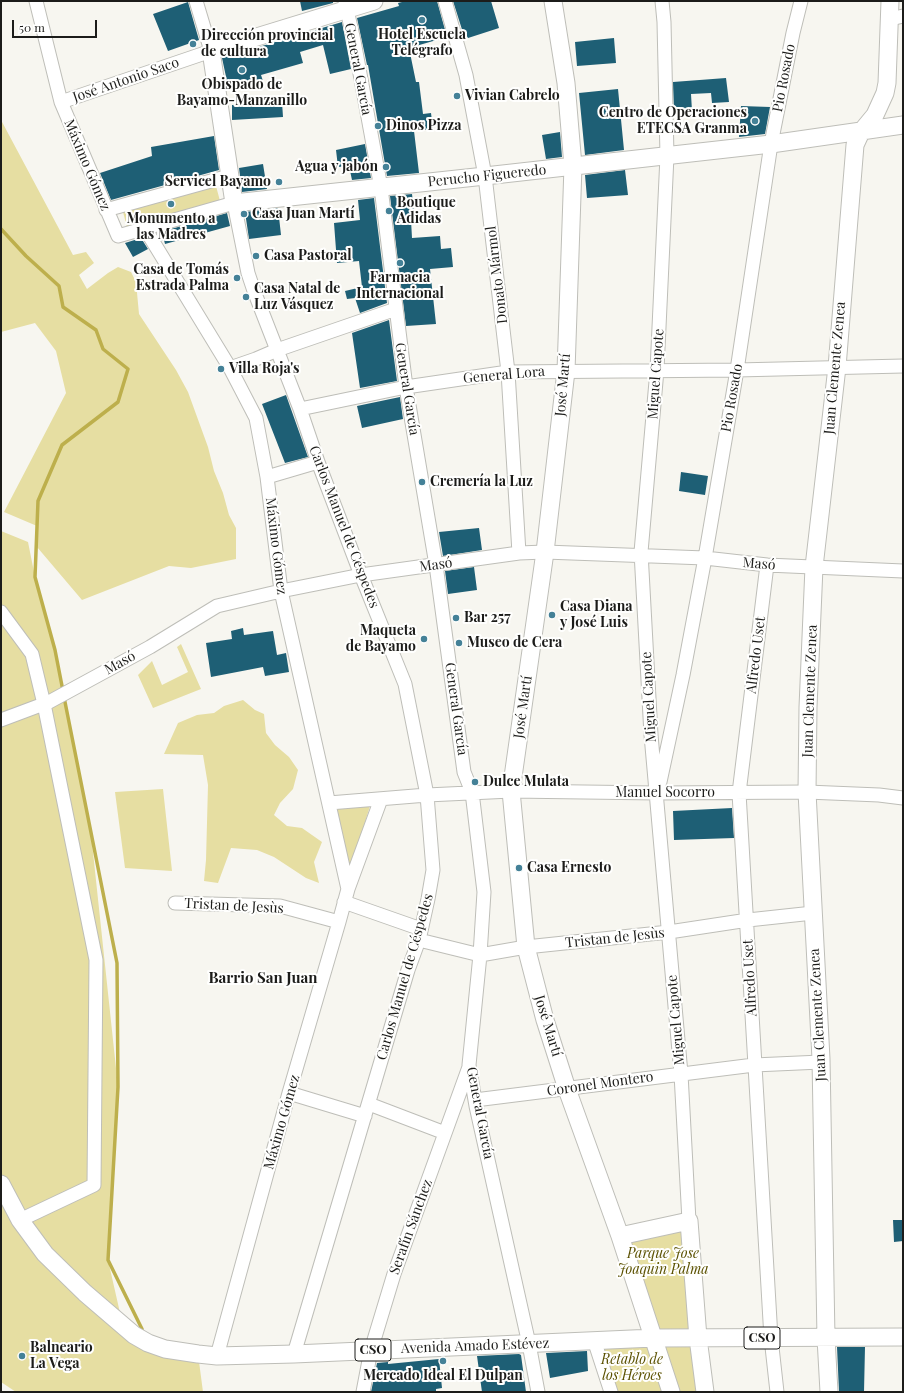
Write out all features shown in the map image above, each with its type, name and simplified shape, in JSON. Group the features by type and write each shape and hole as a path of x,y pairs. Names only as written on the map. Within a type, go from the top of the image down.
{"main road":[{"name":"José Antonio Saco","path":"211,51 346,5 374,1"},
{"name":"José Martí","path":"553,1 566,83 573,166 566,370 545,552 511,791 526,948 545,1020 567,1089 620,1236 671,1392"},
{"name":"Juan Clemente Zenea","path":"829,1392 826,1338 822,1062 807,792 808,707 814,567 837,367 855,145 861,132 871,121 883,98 887,83 897,18 890,1"},
{"name":"Carlos Manuel de Céspedes","path":"211,51 234,202"},
{"path":"883,98 883,116 886,121 900,126"},
{"name":"Perucho Figueredo","path":"234,202 380,188 667,156 771,144 900,126"},
{"name":"Avenida Amado Estévez","path":"1,1184 20,1220 45,1254 85,1293 134,1335 165,1349 217,1356 654,1338 903,1337"},
{"path":"620,1236 689,1221"},
{"name":"Miguel Capote","path":"689,1221 698,1338 705,1392"}],"street":[{"name":"Máximo Gómez","path":"36,1 61,102 118,236"},
{"name":"Carlos Manuel de Céspedes","path":"196,1 211,51"},
{"name":"Donato Mármol","path":"445,1 466,75 485,176 508,372 519,553"},
{"name":"Miguel Capote","path":"662,1 664,22 667,156 657,370 642,556 651,735 681,1074 689,1221"},
{"name":"Pio Rosado","path":"657,793 683,674 705,558 737,370 771,144 793,33 801,1"},
{"name":"General García","path":"346,5 354,41 380,188 406,387 436,565 464,772 472,792 484,892 480,955 469,1066 538,1392"},
{"name":"José Antonio Saco","path":"61,102 211,51"},
{"path":"106,210 229,176"},
{"name":"Carlos Manuel de Céspedes","path":"234,202 248,273 361,575 405,684 427,795 433,870 420,934 294,1354"},
{"name":"Perucho Figueredo","path":"118,236 144,227 234,202"},
{"name":"Máximo Gómez","path":"144,227 230,368 256,418 267,477 281,591 348,889"},
{"path":"230,368 277,350 396,309"},
{"name":"General Lora","path":"300,409 406,387 508,372 566,370 737,370 903,366"},
{"path":"267,477 318,462"},
{"name":"Masó","path":"1,720 46,703 70,691 150,647 217,606 361,575 519,553 545,552 705,558 767,565 903,572"},
{"name":"Alfredo Uset","path":"767,565 739,793 748,920 754,1065 771,1338 777,1392"},
{"path":"1,612 32,654 46,703 96,960 94,1185 20,1220"},
{"name":"Manuel Socorro","path":"329,804 381,798 511,791 657,793 807,792 879,795 903,798"},
{"name":"Máximo Gómez","path":"217,1356 289,1094 344,902 381,798"},
{"name":"Tristan de Jesùs","path":"344,902 420,934 480,955 813,913"},
{"name":"Tristan de Jesùs","path":"175,903 280,906 339,922"},
{"name":"Coronel Montero","path":"475,1100 754,1065 822,1062"},
{"name":"Serafín Sánchez","path":"363,1392 371,1350 394,1274 469,1066"},
{"path":"289,1094 367,1110 445,1134"},
{"path":"594,1340 611,1392"}],"green space":[{"path":"1,120 73,255 86,252 94,263 79,275 87,289 118,267 131,272 136,282 139,314 176,370 188,392 208,447 214,471 223,493 229,515 236,528 236,559 191,568 169,566 82,600 37,547 37,526 4,512 66,393 56,351 35,323 1,332"},
{"path":"216,186 220,201 127,227 123,212"},
{"path":"1,531 28,542 35,577 55,650 90,824 118,1087 108,1260 123,1326 198,1354 203,1392 16,1392 1,1382"},
{"path":"181,644 201,689 153,708 138,675 152,661 162,685 188,672 177,647"},
{"path":"243,700 255,710 264,714 266,733 275,745 289,757 298,770 293,789 280,803 274,815 287,826 302,828 322,842 314,862 319,883 306,878 274,857 257,850 231,848 218,883 204,881 208,785 203,755 164,754 178,723 197,715 214,713 224,706"},
{"path":"163,789 172,871 125,868 115,792"},
{"path":"370,806 350,871 335,807"},
{"name":"Parque Jose Joaquin Palma","path":"687,1230 699,1392 678,1392 628,1241"},
{"name":"Retablo de los Héroes","path":"650,1345 665,1392 614,1392 600,1346"}],"building":[{"path":"300,1 333,1 333,3 302,11"},
{"path":"406,1 437,1 447,37 409,48 416,82 419,82 423,114 431,113 433,129 414,131 419,173 387,176 368,65 357,18 399,6 398,3"},
{"path":"453,1 491,1 499,28 465,39"},
{"path":"188,2 199,40 168,51 153,14"},
{"path":"342,22 351,69 330,74 323,45 300,52 303,63 261,75 264,84 228,86 222,58"},
{"path":"614,38 616,63 577,66 575,42"},
{"path":"726,78 729,102 712,103 711,93 691,94 692,111 674,113 673,82"},
{"path":"618,89 624,150 585,155 579,93"},
{"path":"282,102 283,117 232,120 232,105"},
{"name":"Centro de Operaciones ETECSA Granma","path":"741,106 770,107 765,134 739,137"},
{"path":"560,132 562,157 546,159 542,135"},
{"path":"214,136 219,170 111,200 100,173 152,156 151,147"},
{"path":"365,144 371,178 352,180 349,166 338,167 336,150"},
{"path":"263,164 267,189 242,192 239,168"},
{"path":"625,170 628,195 587,198 585,175"},
{"path":"412,194 415,220 411,220 412,238 440,236 441,249 451,248 453,267 430,269 436,324 406,326 390,196"},
{"path":"374,198 387,303 360,313 355,298 347,299 345,291 362,287 359,261 337,263 334,223 360,220 358,200"},
{"path":"278,208 281,235 249,239 245,212"},
{"path":"227,213 230,226 165,244 164,240 162,241 157,233"},
{"path":"141,238 148,249 133,257 125,243"},
{"path":"389,320 397,381 360,388 352,333"},
{"path":"286,395 308,457 285,463 262,404"},
{"path":"400,397 403,419 362,428 357,406"},
{"path":"681,472 708,476 705,495 679,491"},
{"path":"479,528 482,550 443,556 439,532"},
{"path":"474,567 477,590 448,594 445,571"},
{"path":"243,628 244,635 273,631 277,655 286,653 289,672 265,676 263,667 211,677 206,643 232,639 231,631"},
{"path":"732,808 734,838 674,840 673,811"},
{"path":"893,1220 903,1220 903,1241 894,1242"},
{"path":"837,1347 865,1347 864,1392 839,1392"},
{"path":"587,1351 588,1371 550,1378 546,1353"},
{"path":"521,1355 526,1392 482,1392 477,1356"},
{"path":"439,1359 442,1388 436,1389 436,1392 371,1392 377,1363 388,1362 388,1364"}],"waterway":[{"path":"1,229 26,256 59,286 63,307 96,330 103,349 128,369 118,402 62,445 38,501 35,577 55,650 63,691"},
{"path":"64,697 117,963 118,1087 108,1260 142,1329"}],"place":[{"name":"Hotel Escuela Telégrafo","path":"422,20"},
{"name":"Dirección provincial de cultura","path":"193,44"},
{"name":"Obispado de Bayamo-Manzanillo","path":"242,70"},
{"name":"Vivian Cabrelo","path":"457,96"},
{"name":"Centro de Operaciones ETECSA Granma","path":"755,121"},
{"name":"Dinos Pizza","path":"378,126"},
{"name":"Agua y jabón","path":"386,167"},
{"name":"Servicel Bayamo","path":"279,182"},
{"name":"Monumento a las Madres","path":"171,204"},
{"name":"Boutique Adidas","path":"389,211"},
{"name":"Casa Juan Martí","path":"244,214"},
{"name":"Casa Pastoral","path":"256,256"},
{"name":"Farmacia Internacional","path":"400,263"},
{"name":"Casa de Tomás Estrada Palma","path":"237,278"},
{"name":"Casa Natal de Luz Vásquez","path":"246,297"},
{"name":"Villa Roja's","path":"221,369"},
{"name":"Cremería la Luz","path":"422,482"},
{"name":"Casa Diana y José Luis","path":"552,615"},
{"name":"Bar 257","path":"456,618"},
{"name":"Maqueta de Bayamo","path":"424,639"},
{"name":"Museo de Cera","path":"459,643"},
{"name":"Dulce Mulata","path":"475,782"},
{"name":"Casa Ernesto","path":"519,868"},
{"name":"Balneario La Vega","path":"22,1356"},
{"name":"Mercado Ideal El Dulpan","path":"443,1361"}],"district":[{"name":"Barrio San Juan","path":"263,978"}]}
